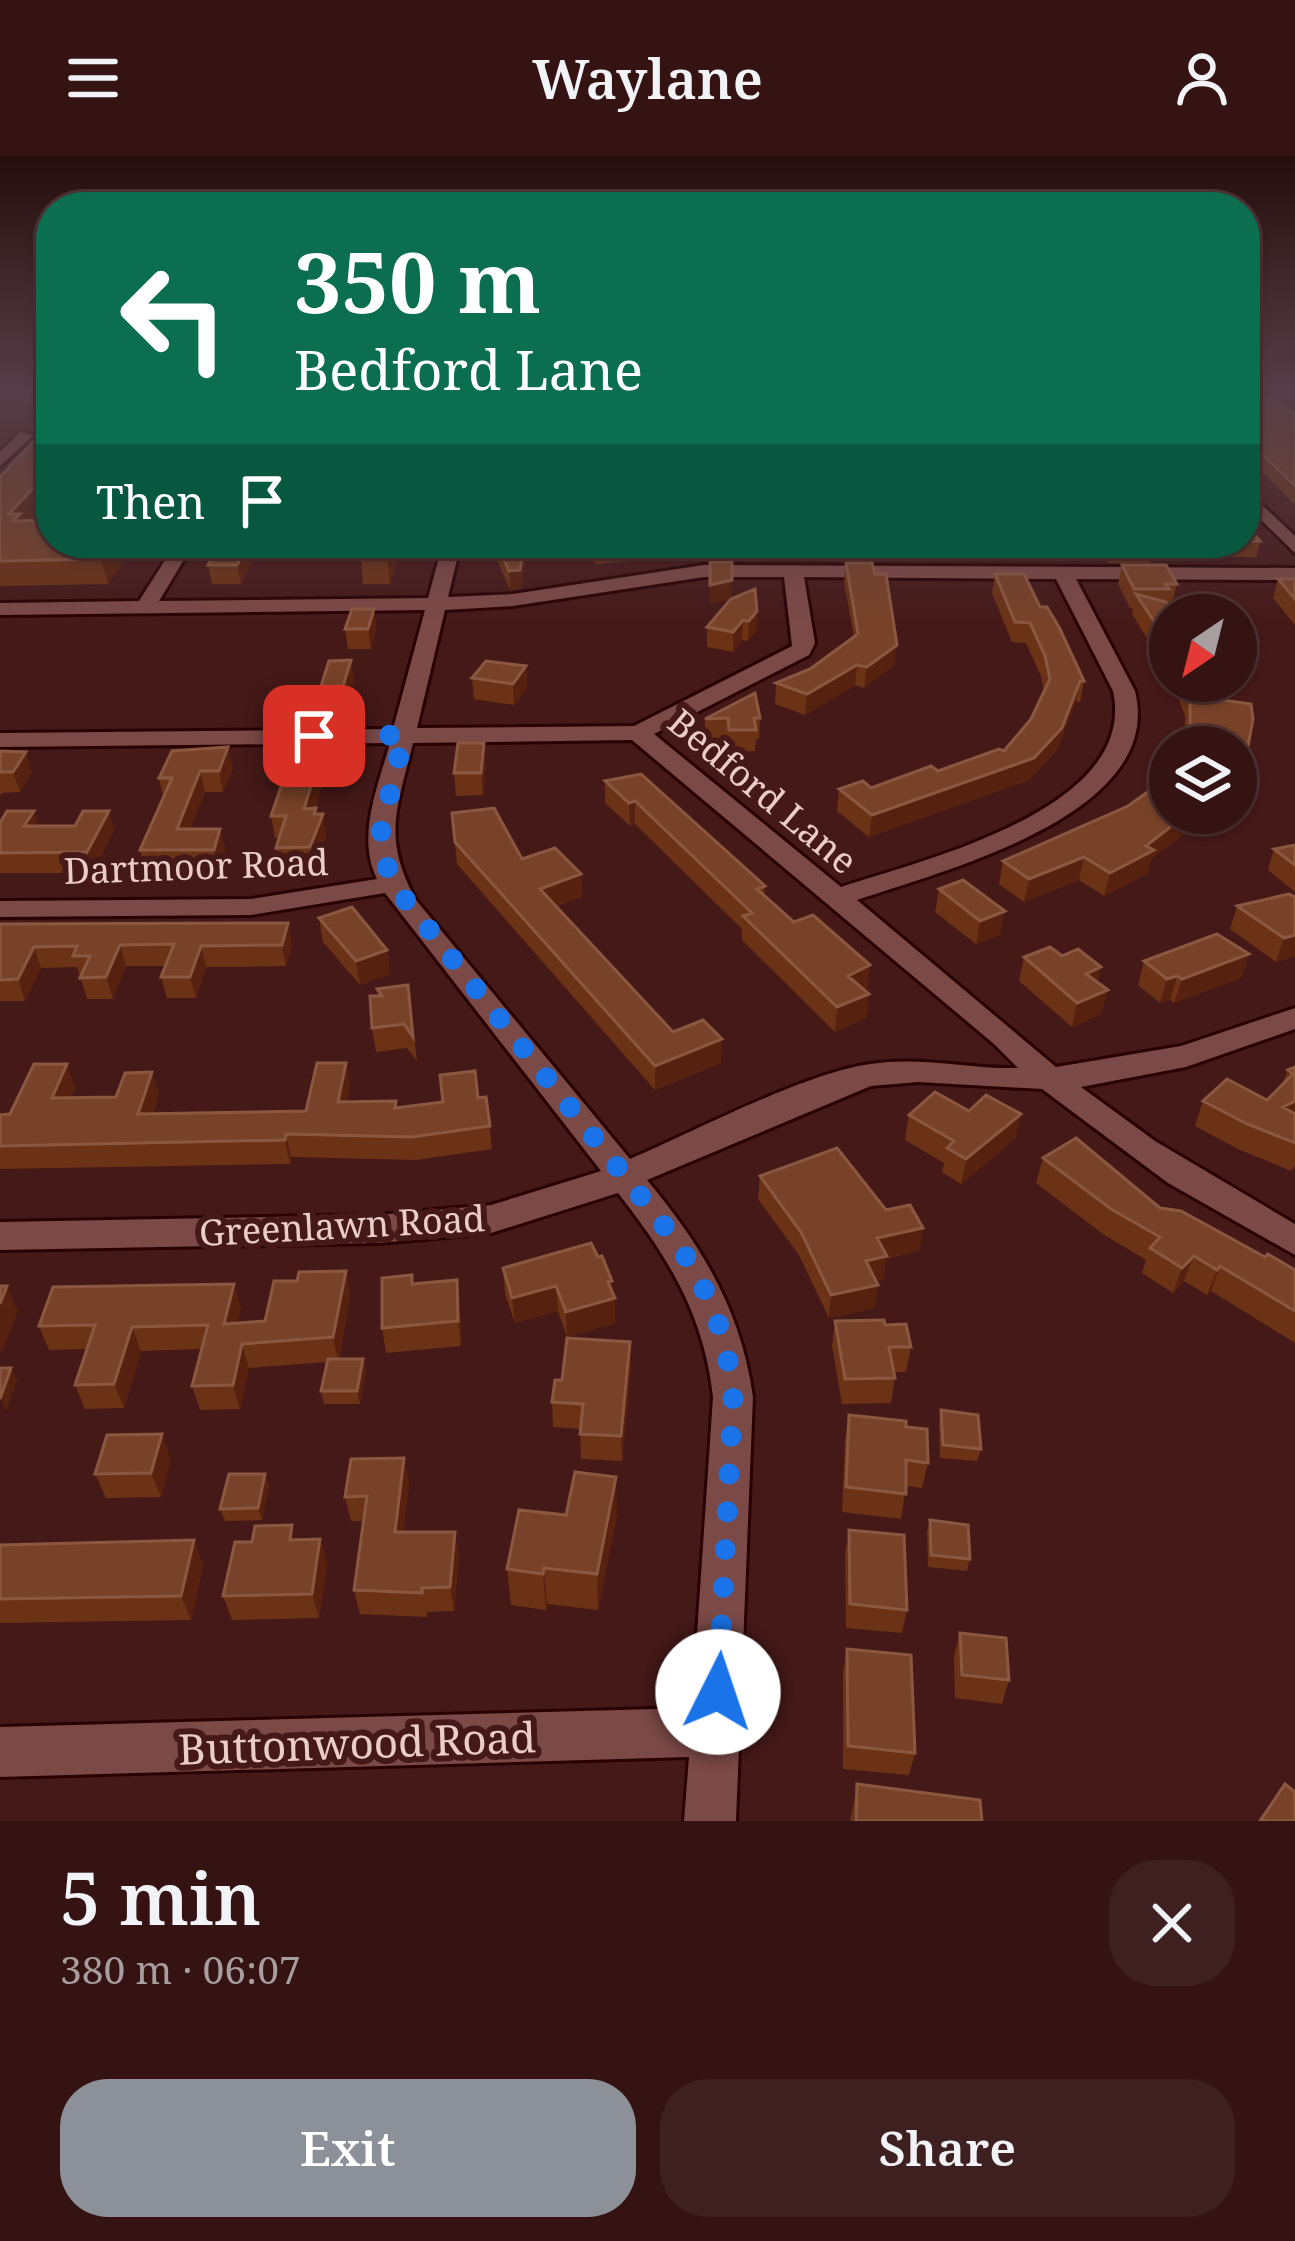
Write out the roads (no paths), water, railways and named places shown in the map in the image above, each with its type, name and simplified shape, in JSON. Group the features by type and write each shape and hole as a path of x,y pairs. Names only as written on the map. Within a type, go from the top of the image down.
{"street":[{"path":"1260,510 1295,547"},
{"path":"146,607 176,558"},
{"path":"448,558 379,840 392,883 697,1271 718,1313 730,1356 733,1396 710,1821"},
{"path":"638,733 801,650 804,643 793,571"},
{"path":"0,608 526,601 688,572 1295,574"},
{"path":"836,898 1028,827 1085,794 1112,767 1124,746 1128,704 1063,573"},
{"name":"Bedford Lane","path":"0,740 638,733 1005,1037 1045,1078 1144,1154 1295,1241"},
{"name":"Dartmoor Road","path":"0,909 288,904 359,894 392,883"},
{"name":"Greenlawn Road","path":"0,1237 435,1227 560,1202 868,1075 918,1071 1078,1077 1186,1056 1295,1018"},
{"name":"Buttonwood Road","path":"0,1752 714,1732"}]}
